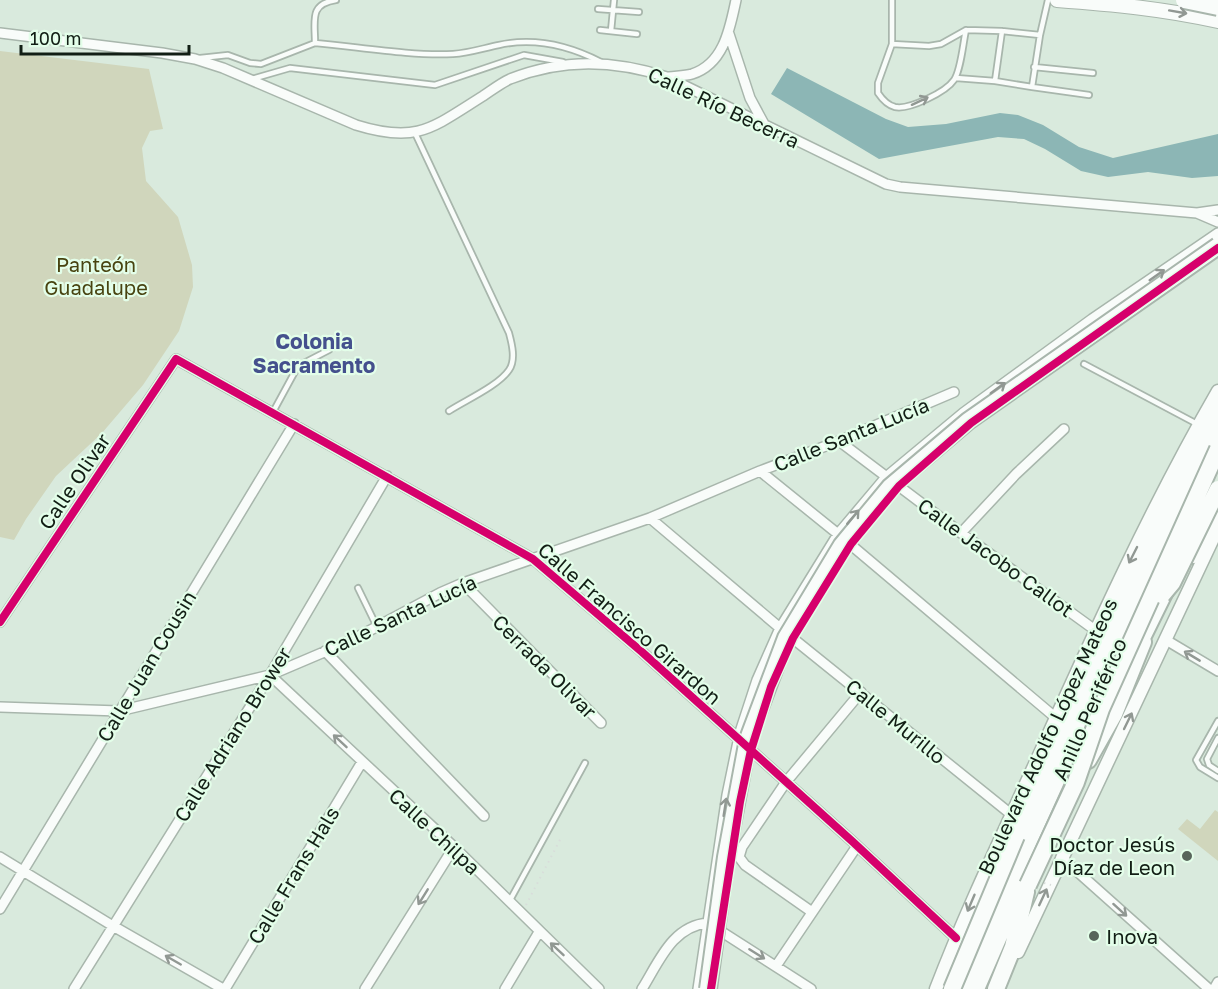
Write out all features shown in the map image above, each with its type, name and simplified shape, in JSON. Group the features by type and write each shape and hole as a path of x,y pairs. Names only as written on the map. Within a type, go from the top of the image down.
{"highway":[{"path":"1184,0 1218,7"},
{"path":"708,989 726,857 748,739 786,638 842,546 890,487 968,421 1218,246"},
{"path":"949,989 1016,836 1177,484 1218,409"},
{"name":"Anillo Periférico","path":"962,989 1206,449 1218,430"},
{"path":"1076,782 1101,709 1218,449"},
{"path":"1162,593 1165,578 1218,468"},
{"path":"984,989 1028,885 1076,782 1114,714 1174,563 1218,474"},
{"path":"1162,593 1172,583 1218,487"},
{"name":"Anillo Periférico","path":"976,989 1032,857 1218,487"},
{"path":"1146,637 1218,512"},
{"path":"996,989 1013,947 1028,885"},
{"path":"949,989 979,951"}],"main road":[{"path":"1057,0 1133,6 1218,20 1215,7 1218,2"},
{"name":"Boulevard Adolfo López Mateos","path":"936,989 980,880 1012,815 1095,630 1218,391"},
{"path":"1003,989 1025,934 1167,640 1218,528"}],"street":[{"path":"667,77 687,75 701,70 716,56 729,34 736,0"},
{"name":"Calle Río Becerra","path":"0,33 195,59 356,125 379,132 404,135 424,131 508,80 539,69 568,64 604,64 638,68 667,77 872,178 900,187 1197,213 1218,222"},
{"path":"729,34 750,98 764,124"},
{"path":"1197,213 1218,210"},
{"path":"698,989 727,795 738,738 757,680 780,628 838,534 886,477 963,413 1092,319 1218,232"},
{"name":"Calle Francisco Girardon","path":"176,359 533,559 738,738 956,938"},
{"name":"Calle Olivar","path":"0,622 176,359"},
{"name":"Calle Santa Lucía","path":"0,707 119,711 270,675 376,627 440,592 650,518 954,392"},
{"name":"Calle Juan Cousin","path":"0,909 294,424"},
{"path":"962,533 1016,474 1064,429"},
{"name":"Calle Jacobo Callot","path":"838,441 1095,630"},
{"path":"760,471 1056,718"},
{"name":"Calle Adriano Brower","path":"74,989 270,675 387,476"},
{"name":"Calle Murillo","path":"650,518 780,628 1012,815"},
{"name":"Cerrada Olivar","path":"463,583 601,723"},
{"path":"1167,640 1218,671"},
{"path":"325,651 484,816"},
{"name":"Calle Chilpa","path":"270,675 454,847 599,989"},
{"path":"812,912 745,866 740,857 741,847 786,782 861,692"},
{"name":"Calle Frans Hals","path":"224,989 362,762"},
{"path":"776,966 857,846"},
{"path":"365,989 454,847"},
{"path":"0,857 113,926 224,989"},
{"path":"1061,857 1209,989"},
{"path":"642,989 672,941 684,929 708,923 811,989"},
{"path":"505,989 539,932"},
{"path":"1214,989 1218,982"}],"lane":[{"path":"315,43 315,12 319,6 336,0"},
{"path":"611,31 614,0"},
{"path":"892,0 892,44 878,83 878,93 884,101 895,107 907,107 949,86 956,78 966,30"},
{"path":"1032,87 1048,0"},
{"path":"598,9 639,12"},
{"path":"600,30 636,34"},
{"path":"892,44 929,46 941,44 966,30 1040,35"},
{"path":"995,81 1002,31"},
{"path":"195,59 228,55 250,63 261,64 315,43 456,54 500,44 523,42 551,43 578,50 604,64"},
{"path":"250,80 291,68 435,85 524,55 568,64"},
{"path":"1035,67 1093,73"},
{"path":"956,78 995,81 1089,95"},
{"path":"415,133 509,333 513,350 510,369 496,382 449,411"},
{"path":"273,412 298,366 329,350"},
{"path":"1084,364 1199,425"},
{"path":"358,588 376,627"},
{"path":"1218,721 1196,760 1200,767 1218,778"},
{"path":"1218,738 1207,759 1209,765 1218,771"},
{"path":"509,902 585,763"}],"path":[{"path":"522,914 562,836"}],"green space":[{"name":"Panteón Guadalupe","path":"0,51 149,69 163,129 150,131 142,148 146,181 178,217 192,265 193,287 179,331 143,385 102,433 56,476 14,540 0,537"},
{"path":"1215,810 1218,812 1218,861 1178,829 1187,819 1200,829"}],"water":[{"path":"787,68 886,119 908,127 946,124 1000,113 1018,115 1043,125 1079,147 1113,158 1218,134 1218,176 1192,178 1148,172 1108,177 1081,171 1024,139 998,137 879,159 771,94"}],"cycle path":[{"path":"711,989 740,802 751,750 771,687 793,638 851,544 899,486 971,423 1218,248"},
{"path":"0,622 176,359 533,559 642,652 956,938"}],"place":[{"name":"Doctor Jesús Díaz de Leon","path":"1187,856"},
{"name":"Inova","path":"1094,936"}],"district":[{"name":"Colonia Sacramento","path":"314,353"}]}
